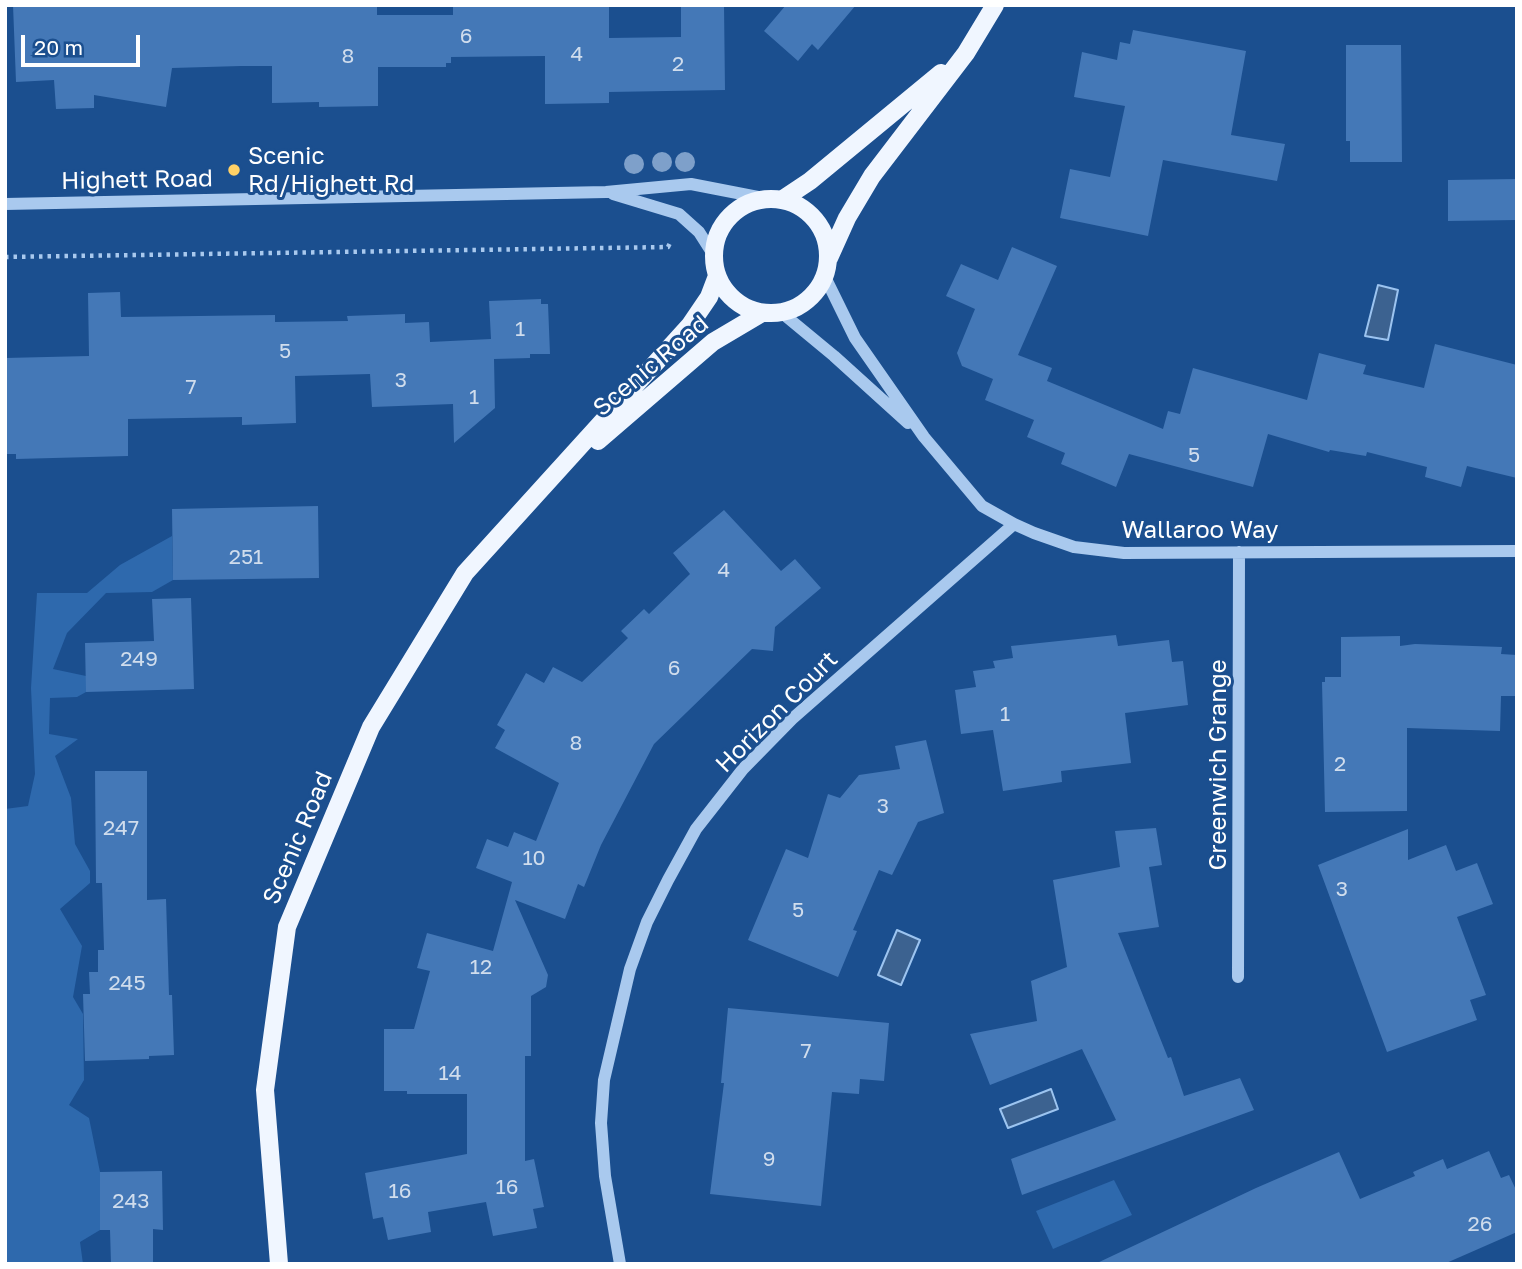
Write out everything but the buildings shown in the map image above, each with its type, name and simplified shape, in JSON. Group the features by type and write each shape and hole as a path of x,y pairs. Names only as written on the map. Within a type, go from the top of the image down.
{"main road":[{"path":"829,258 826,238 817,220 802,206 783,199 763,198 744,205 728,217 717,234 713,254 717,276 727,294 743,307 762,313 782,313 798,307 814,295 825,277 829,258 846,218 872,176 966,53 995,5"},
{"path":"783,199 810,181 966,53"},
{"name":"Scenic Road","path":"279,1264 265,1090 287,927 371,727 465,573 690,325 709,297 717,276"},
{"name":"Scenic Road","path":"543,489 713,342 762,313"}],"street":[{"name":"Highett Road","path":"5,204 606,192 691,184 763,198"},
{"name":"Highett Road","path":"606,192 679,214 699,232 713,254"},
{"name":"Wallaroo Way","path":"825,277 855,338 924,438 982,506 1014,524 1074,547 1124,553 1517,551"},
{"name":"Wallaroo Way","path":"782,313 924,438"},
{"name":"Horizon Court","path":"620,1264 604,1175 601,1124 604,1080 630,969 647,922 668,880 696,829 743,769 782,729 1014,524"},
{"name":"Greenwich Grange","path":"1238,977 1239,552"}],"path":[{"path":"5,257 668,247 671,240"}],"shaded area":[{"path":"1378,285 1398,290 1388,340 1365,336"},
{"path":"172,536 173,580 152,592 106,593 67,633 53,669 86,676 86,692 77,697 50,698 49,734 78,739 55,756 71,798 75,844 90,871 90,883 60,909 82,946 73,997 83,1014 84,1080 69,1105 89,1118 100,1172 100,1230 80,1242 83,1264 5,1264 5,809 28,806 35,774 31,688 37,593 87,593 120,565"},
{"path":"897,930 920,940 901,985 878,975"},
{"path":"1051,1089 1058,1109 1008,1128 1000,1109"},
{"path":"1114,1180 1132,1215 1053,1249 1036,1211"}],"place":[{"name":"Scenic Rd/Highett Rd","path":"234,170"}]}
